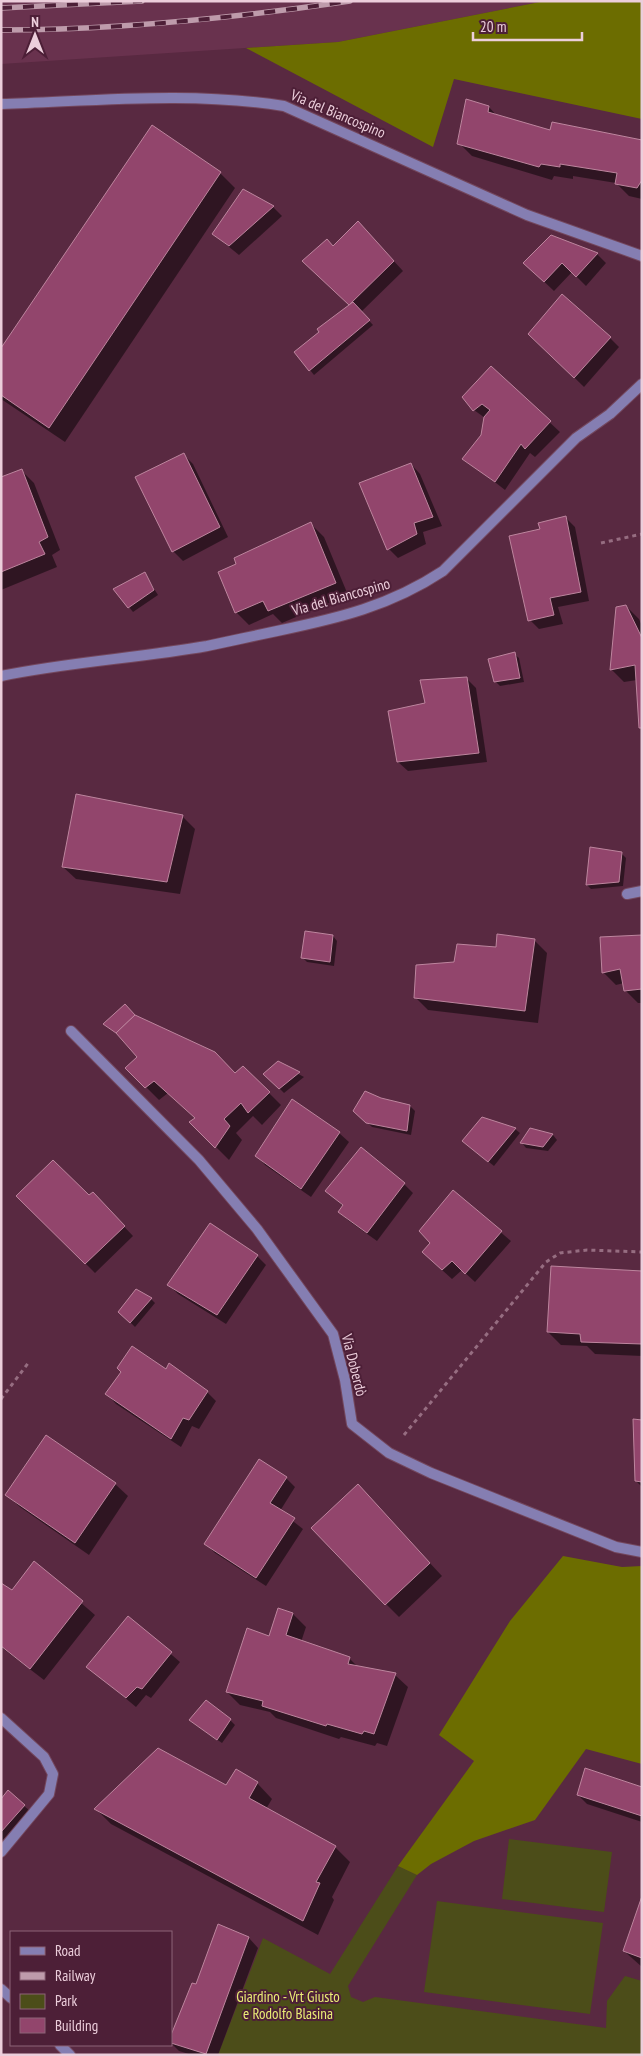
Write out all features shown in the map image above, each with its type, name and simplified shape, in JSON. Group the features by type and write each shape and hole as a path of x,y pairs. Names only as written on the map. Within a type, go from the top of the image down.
{"street":[{"name":"Via del Biancospino","path":"1,104 162,98 246,100 284,106 527,215 642,256"},
{"name":"Via del Biancospino","path":"1,676 56,665 207,646 316,623 382,604 417,588 443,571 576,438 610,414 642,384"},
{"path":"627,894 642,891"},
{"name":"Via Doberdò","path":"71,1031 199,1160 257,1228 333,1334 345,1380 352,1424 389,1453 430,1473 616,1547 642,1552"},
{"path":"1,1718 44,1757 53,1774 49,1794 1,1852"},
{"path":"61,2046 70,2055"}],"path":[{"path":"601,543 642,534"},
{"path":"389,1453 546,1262 560,1253 587,1250 642,1252"},
{"path":"1,1399 29,1362"}],"shaded area":[{"path":"1,1 545,1 338,42 1,64"},
{"path":"545,1 642,1 642,119 454,79 433,147 246,48 338,42"},
{"path":"563,1556 622,1567 642,1566 642,1764 586,1749 535,1820 474,1841 431,1864 417,1875 398,1866 474,1761 439,1735 510,1621"}],"green space":[{"path":"509,1839 612,1852 604,1912 502,1899"},
{"name":"Giardino - Vrt Giusto e Rodolfo Blasina","path":"398,1866 417,1875 348,1986 351,1997 363,2002 375,1997 606,2028 607,2001 625,1976 642,1981 642,2055 218,2055 263,1938 330,1974"},
{"path":"437,1901 603,1923 590,2014 424,1992"}],"building":[{"path":"466,99 489,106 488,112 550,130 552,122 642,140 642,180 637,188 615,184 617,173 560,164 560,167 541,164 539,167 457,144"},
{"path":"152,125 221,172 49,428 1,395 1,348"},
{"path":"243,189 274,206 229,246 212,234"},
{"path":"358,221 394,261 349,305 302,261 327,239 333,246"},
{"path":"551,235 598,253 576,277 562,263 544,282 523,263"},
{"path":"562,294 611,337 574,378 528,334"},
{"path":"353,302 370,320 309,371 294,352 319,332 317,329"},
{"path":"491,366 551,421 525,449 521,444 495,482 462,459 481,435 484,417 490,410 482,404 473,411 462,397"},
{"path":"184,453 220,527 172,552 135,477"},
{"path":"411,463 433,517 414,523 417,534 387,550 359,483"},
{"path":"22,469 48,537 39,542 45,554 1,572 1,477"},
{"path":"566,516 581,592 550,598 554,615 528,621 509,536 540,529 538,523"},
{"path":"311,522 336,583 268,611 263,601 235,613 218,572 236,564 234,558"},
{"path":"145,572 154,590 128,608 113,589"},
{"path":"626,605 642,638 642,728 639,728 635,665 610,670 616,607"},
{"path":"515,652 520,678 494,682 488,659"},
{"path":"467,677 479,753 397,762 388,711 425,703 420,680"},
{"path":"76,794 183,815 167,882 62,867"},
{"path":"590,847 622,852 619,882 586,885"},
{"path":"305,931 333,935 330,962 301,958"},
{"path":"497,934 535,939 525,1011 414,998 416,965 454,962 457,944 496,947"},
{"path":"642,935 642,989 624,991 620,969 602,973 600,937"},
{"path":"125,1004 135,1015 116,1033 103,1024"},
{"path":"135,1015 215,1052 235,1073 243,1066 270,1092 248,1113 241,1103 224,1119 230,1126 215,1148 189,1122 195,1118 154,1081 145,1088 125,1068 137,1057 116,1033"},
{"path":"278,1061 300,1072 279,1089 263,1074"},
{"path":"365,1091 381,1098 410,1105 407,1131 366,1123 353,1111"},
{"path":"292,1099 340,1132 301,1189 255,1156"},
{"path":"482,1117 516,1128 488,1162 462,1141"},
{"path":"530,1128 553,1134 543,1147 520,1143"},
{"path":"361,1147 405,1183 367,1233 338,1212 343,1205 325,1191"},
{"path":"53,1160 89,1195 93,1192 125,1226 85,1264 16,1196"},
{"path":"453,1190 502,1231 465,1274 452,1261 442,1270 422,1252 430,1243 419,1231"},
{"path":"210,1223 258,1255 217,1315 167,1285"},
{"path":"551,1266 642,1271 642,1344 581,1342 580,1334 547,1332"},
{"path":"136,1289 152,1298 130,1323 118,1312"},
{"path":"132,1346 166,1369 169,1363 208,1391 189,1420 183,1418 171,1439 105,1394 121,1372 117,1368"},
{"path":"633,1419 642,1420 642,1482 635,1481"},
{"path":"46,1435 116,1483 75,1543 5,1495"},
{"path":"259,1459 287,1477 270,1503 295,1518 256,1578 204,1544"},
{"path":"358,1484 430,1563 385,1605 311,1528"},
{"path":"34,1561 83,1601 30,1669 1,1646 1,1583 12,1590"},
{"path":"278,1608 293,1613 286,1635 350,1657 348,1664 396,1673 374,1734 364,1731 362,1734 327,1724 326,1726 262,1706 263,1701 226,1692 247,1628 269,1636"},
{"path":"128,1616 172,1652 142,1689 137,1687 126,1698 86,1667"},
{"path":"206,1700 231,1719 217,1740 189,1720"},
{"path":"158,1748 226,1785 236,1769 258,1782 249,1798 336,1846 316,1882 320,1883 303,1921 94,1809"},
{"path":"585,1768 642,1787 642,1816 577,1795"},
{"path":"8,1790 25,1805 1,1832 1,1799"},
{"path":"642,1896 642,1958 623,1951"},
{"path":"218,1924 249,1937 206,2054 172,2043 172,2033 192,1983 196,1984"}],"railway":[{"path":"1,8 142,1"},
{"path":"1,30 89,28 176,22 350,1"}]}
